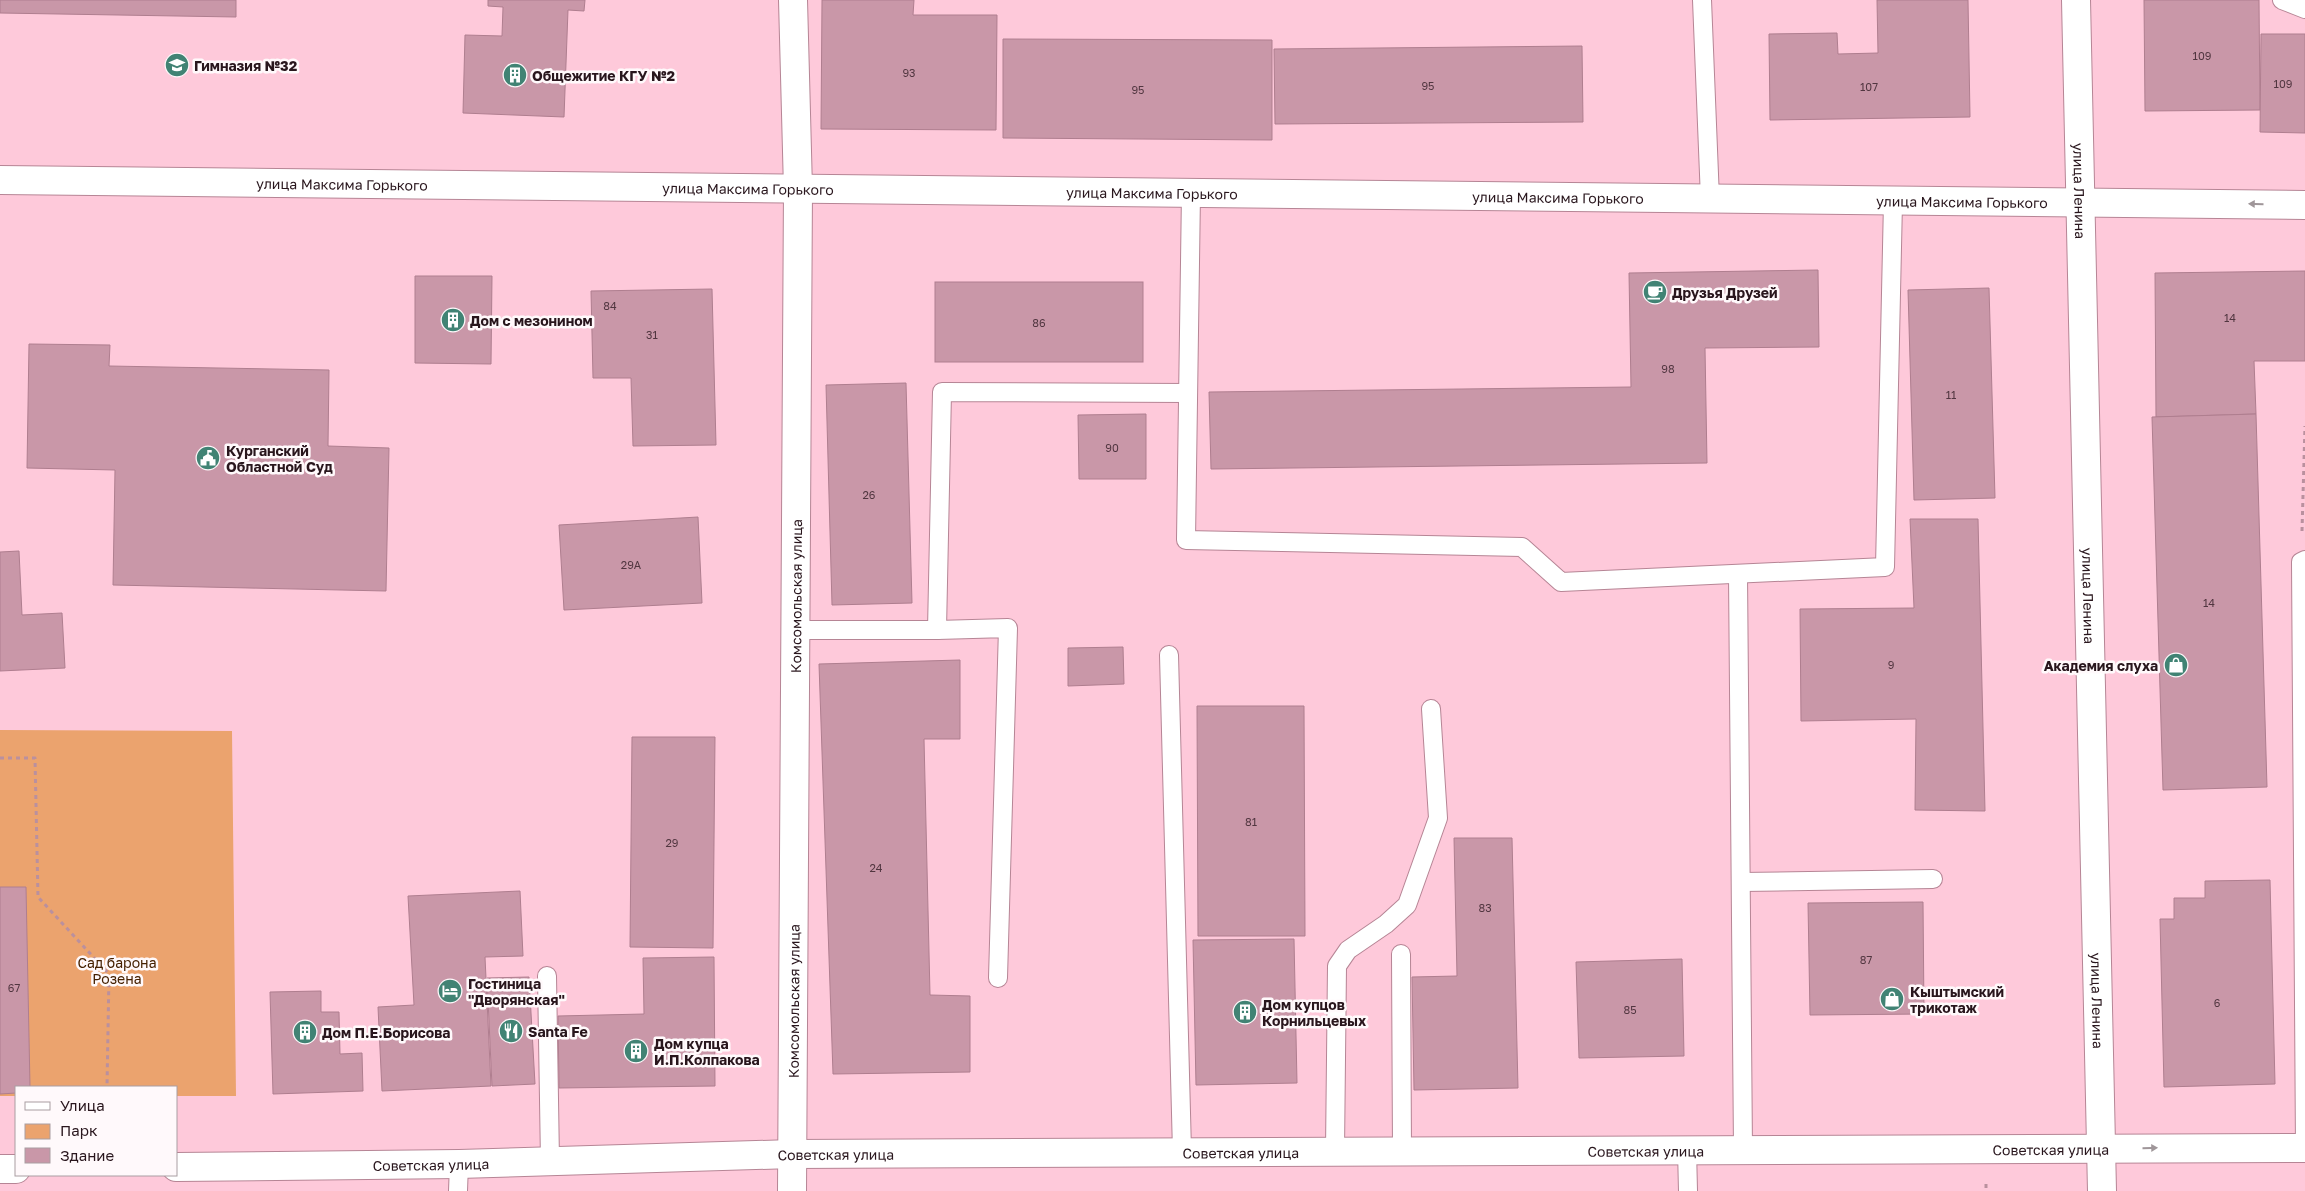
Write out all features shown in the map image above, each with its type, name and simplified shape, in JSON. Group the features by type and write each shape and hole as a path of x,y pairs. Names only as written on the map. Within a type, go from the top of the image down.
{"street":[{"name":"Комсомольская улица","path":"792,1191 798,189 793,0"},
{"name":"улица Ленина","path":"2076,0 2102,1191"},
{"name":"улица Максима Горького","path":"0,180 2305,205"},
{"name":"Советская улица","path":"178,1167 459,1164 792,1154 1335,1150 2305,1148"},
{"path":"0,1169 15,1169"}],"lane":[{"path":"1702,0 1710,199"},
{"path":"2282,0 2305,9"},
{"path":"1191,193 1186,540 1522,547 1561,582 1885,567 1893,202"},
{"path":"937,630 942,392 1188,393"},
{"path":"2303,561 2305,1148"},
{"path":"1738,574 1742,1149"},
{"path":"796,630 1008,628 998,978"},
{"path":"1169,655 1182,1151"},
{"path":"1335,1150 1337,966 1348,950 1386,924 1407,905 1438,818 1431,709"},
{"path":"1741,882 1933,879"},
{"path":"1401,954 1402,1150"},
{"path":"547,976 550,1161"},
{"path":"1687,1149 1688,1191"},
{"path":"458,1191 459,1164"}],"path":[{"path":"2303,561 2304,426"},
{"path":"0,758 35,758 38,897 109,974 107,1086"}],"green space":[{"name":"Сад барона Розена","path":"0,730 232,731 236,1096 178,1096 178,1086 15,1086 15,1096 0,1096"}],"building":[{"path":"0,0 236,0 236,17 0,13"},
{"name":"Общежитие КГУ №2","path":"488,0 585,0 584,11 568,10 564,117 463,113 465,35 502,36 503,7 488,6"},
{"path":"822,0 914,0 913,15 997,15 996,130 821,129"},
{"path":"1877,0 1968,0 1970,117 1770,120 1769,34 1837,33 1838,54 1878,53"},
{"path":"2144,0 2259,0 2260,110 2145,111"},
{"path":"2261,34 2305,34 2305,133 2260,132"},
{"path":"1003,39 1272,40 1272,140 1003,138"},
{"path":"1582,46 1583,122 1275,124 1274,49"},
{"path":"1818,270 1819,347 1705,348 1707,463 1211,469 1209,392 1631,387 1629,273"},
{"path":"2305,271 2305,361 2254,361 2256,414 2156,417 2155,273"},
{"name":"Дом с мезонином","path":"415,276 492,276 491,364 415,363"},
{"path":"935,282 1143,282 1143,362 935,362"},
{"path":"1989,288 1995,498 1914,500 1908,290"},
{"path":"712,289 716,445 633,446 631,378 593,378 591,291"},
{"name":"Курганский Областной Суд","path":"29,344 110,345 109,366 329,370 328,446 389,448 386,591 113,585 115,470 27,468"},
{"path":"906,383 912,603 832,605 826,385"},
{"path":"1146,414 1146,479 1079,479 1078,415"},
{"path":"2256,414 2267,787 2163,790 2152,417"},
{"path":"698,517 702,603 564,610 559,525"},
{"path":"1910,519 1978,519 1985,811 1915,810 1916,719 1801,721 1800,609 1914,608"},
{"path":"19,551 22,615 62,613 65,668 0,671 0,552"},
{"path":"1123,647 1124,684 1068,686 1068,648"},
{"path":"960,660 960,739 924,739 930,995 970,996 970,1072 833,1074 819,664"},
{"path":"1197,706 1304,706 1305,936 1198,936"},
{"path":"632,737 715,737 713,948 630,947"},
{"path":"1454,838 1512,838 1518,1088 1414,1090 1412,977 1457,976"},
{"path":"2270,880 2275,1084 2164,1087 2160,919 2174,919 2174,898 2205,898 2205,881"},
{"path":"0,887 26,887 30,1086 15,1086 15,1093 0,1094"},
{"name":"Гостиница \"Дворянская\"","path":"520,891 523,956 485,957 491,1086 382,1091 378,1007 414,1005 408,896"},
{"path":"1923,902 1924,1014 1810,1015 1808,903"},
{"name":"Дом купцов Корнильцевых","path":"1294,939 1297,1083 1196,1085 1193,940"},
{"name":"Дом купца И.П.Колпакова","path":"714,957 715,1086 559,1088 558,1016 644,1014 643,958"},
{"path":"1682,959 1684,1056 1579,1058 1576,962"},
{"name":"Santa Fe","path":"529,977 535,1084 492,1086 487,978"},
{"name":"Дом П.Е.Борисова","path":"321,991 321,1012 339,1012 340,1054 362,1053 363,1091 273,1094 270,992"}],"place":[{"name":"Гимназия №32","path":"177,65"},
{"name":"Общежитие КГУ №2","path":"515,75"},
{"name":"Друзья Друзей","path":"1655,292"},
{"name":"Дом с мезонином","path":"453,320"},
{"name":"Курганский Областной Суд","path":"208,458"},
{"name":"Академия слуха","path":"2176,665"},
{"name":"Гостиница \"Дворянская\"","path":"450,991"},
{"name":"Кыштымский трикотаж","path":"1892,999"},
{"name":"Дом купцов Корнильцевых","path":"1245,1012"},
{"name":"Santa Fe","path":"511,1031"},
{"name":"Дом П.Е.Борисова","path":"305,1032"},
{"name":"Дом купца И.П.Колпакова","path":"636,1051"}]}
